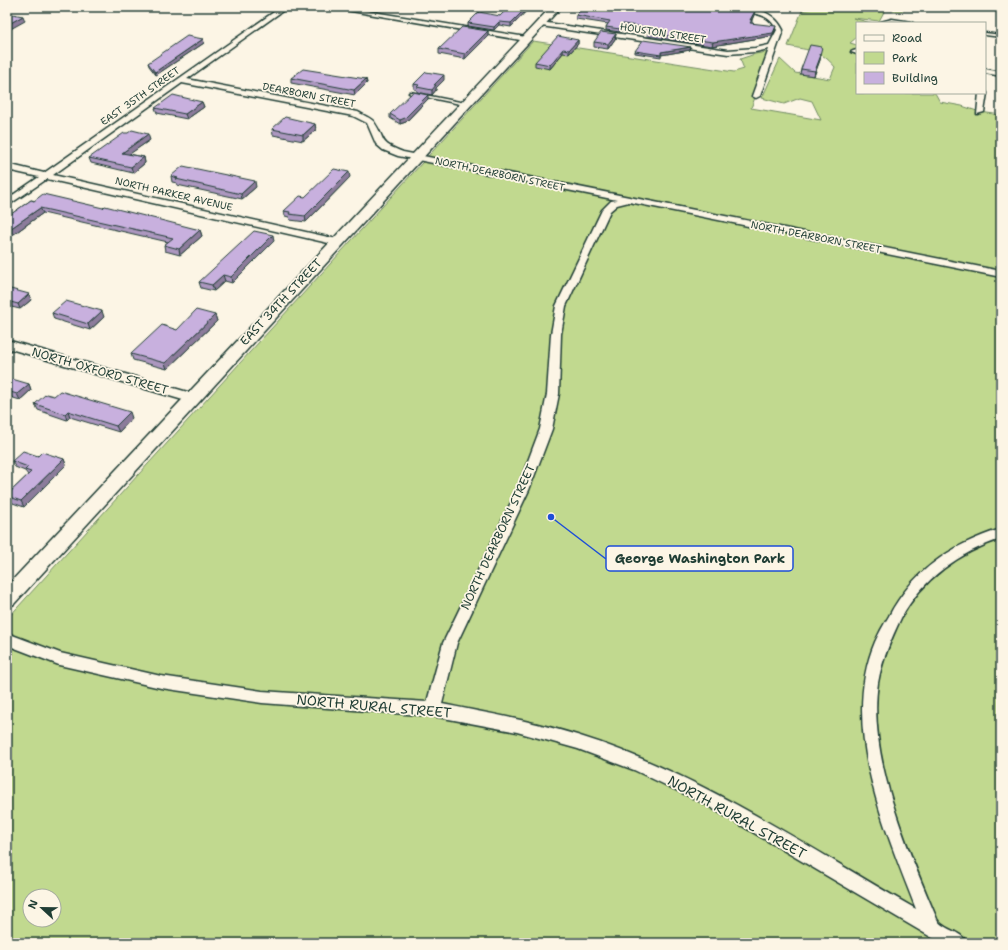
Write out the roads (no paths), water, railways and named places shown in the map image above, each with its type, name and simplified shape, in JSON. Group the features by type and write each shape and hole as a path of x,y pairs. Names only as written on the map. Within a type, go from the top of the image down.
{"main road":[{"name":"EAST 34TH STREET","path":"7,599 556,7"}],"street":[{"name":"EAST 35TH STREET","path":"7,203 285,7"},
{"path":"331,7 526,39"},
{"path":"738,7 772,18 778,23 780,30 756,96"},
{"name":"HOUSTON STREET","path":"541,24 722,52 755,50 771,46 777,39"},
{"path":"986,73 1001,74"},
{"name":"DEARBORN STREET","path":"180,80 355,114 370,122 377,140 384,146 397,152 416,157"},
{"path":"980,112 982,94"},
{"name":"NORTH DEARBORN STREET","path":"416,157 1001,274"},
{"name":"NORTH PARKER AVENUE","path":"7,167 337,242"},
{"name":"NORTH DEARBORN STREET","path":"433,709 450,643 523,490 546,429 553,394 556,334 561,306 606,210 614,203 630,201"},
{"name":"NORTH OXFORD STREET","path":"7,344 193,398"},
{"path":"932,928 879,786 869,727 871,682 874,661 883,636 896,612 909,593 921,580 950,558 970,546 1001,534"},
{"name":"NORTH RURAL STREET","path":"7,639 59,659 161,682 262,697 433,709 474,716 543,732 596,748 639,765 728,808 958,943"}],"lane":[{"path":"883,22 892,20 905,22"},
{"path":"986,34 1001,36"},
{"path":"411,93 465,104"}],"place":[{"name":"George Washington Park","path":"551,517"}]}
